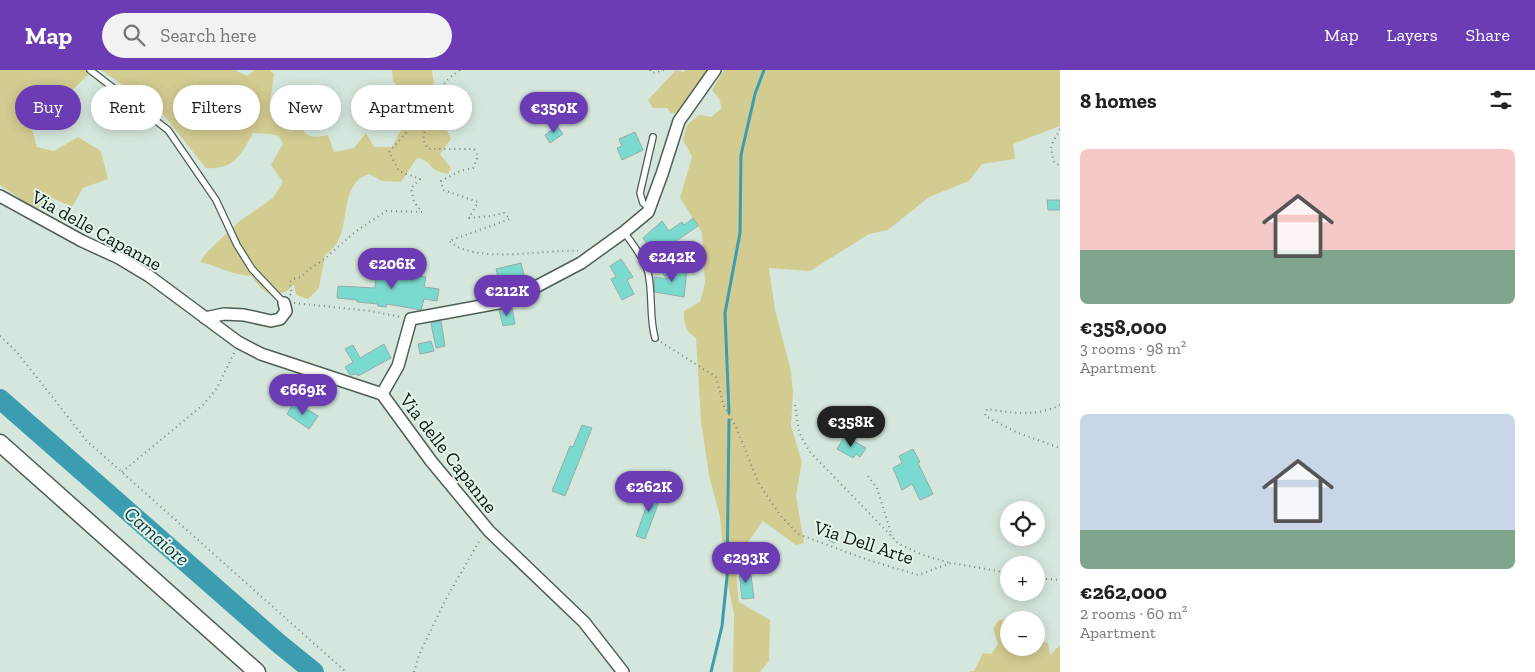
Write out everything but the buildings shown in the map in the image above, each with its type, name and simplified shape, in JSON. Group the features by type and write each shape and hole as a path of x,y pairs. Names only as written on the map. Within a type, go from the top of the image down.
{"main road":[{"path":"0,443 257,672"}],"street":[{"path":"382,394 398,366 411,319 509,301 590,257 648,212 678,121 716,70"},
{"name":"Via delle Capanne","path":"0,196 134,267 238,342 261,354 382,394 432,462 488,531 584,622 623,672"},
{"path":"205,318 224,314 244,315 271,321 280,319 286,311 284,303"}],"lane":[{"path":"90,70 168,130 216,200 237,245 252,269 284,303"},
{"path":"649,208 643,203 640,193 653,137"},
{"path":"624,232 648,271 652,305 651,323 654,338"}],"path":[{"path":"441,85 460,70"},
{"path":"650,70 652,73 664,70"},
{"path":"284,303 292,293 289,282 301,277 355,232 386,212 422,212 414,202 411,188 420,179 399,171 389,152 409,130"},
{"path":"425,130 423,140 428,149 474,149 478,156 473,168 460,171 441,181 443,190 478,202 469,218 504,213 510,219 449,241 460,249 485,253 506,255 571,251 586,252 590,257"},
{"path":"1060,130 1051,146 1053,161 1060,166"},
{"path":"284,303 371,311 411,319"},
{"path":"0,336 16,351 87,441 346,672"},
{"name":"Via Dell Arte","path":"654,338 716,377 724,406 736,428 759,484 780,515 798,534 868,560 918,575 951,563 1000,571"},
{"path":"122,473 203,405 217,388 238,342"},
{"path":"795,405 799,432 809,451 893,537 900,544 908,548 951,563"},
{"path":"1060,405 1048,410 1024,414 987,409 986,416 1016,432 1060,448"},
{"path":"868,476 877,488 893,537"},
{"path":"414,672 419,655 446,599 478,540 488,531"},
{"path":"1045,579 1060,580"}],"shaded area":[{"path":"0,70 93,70 77,85 15,85 15,130 32,130 37,147 54,151 78,137 101,151 108,179 83,188 72,207 52,198 40,208 31,206 0,185"},
{"path":"101,70 235,70 247,76 255,70 270,70 274,74 272,85 270,85 270,130 303,130 312,136 328,135 334,152 354,148 366,133 374,147 392,147 401,130 446,130 451,139 440,154 451,168 448,174 440,172 425,161 417,158 401,182 382,181 369,174 360,178 353,187 349,197 339,239 334,248 325,255 319,288 308,299 296,295 294,284 287,291 272,296 261,288 251,276 237,274 200,262 207,252 241,220 273,198 283,182 271,165 283,144 279,136 253,133 236,160 216,168 206,168 175,130 260,130 260,85 173,85 173,127 163,114 163,85 122,85"},
{"path":"392,70 432,70 434,85 396,85 393,81"},
{"path":"676,70 683,72 686,70 712,70 679,113 671,113 667,108 653,108 648,100"},
{"path":"724,70 1060,70 1060,126 1013,144 1015,159 982,164 969,181 929,197 888,230 869,234 810,271 769,268 775,310 791,371 793,393 791,426 802,462 796,495 804,543 796,545 763,521 748,542 733,545 739,602 770,620 769,661 760,672 733,672 734,614 725,569 720,517 709,475 701,422 696,338 687,330 684,316 684,311 700,302 705,283 702,232 680,198 692,157 683,140 687,125 699,115 711,117 721,109 720,100 712,90"},
{"path":"999,620 1000,656 1045,656 1045,642 1048,643 1050,655 1060,645 1060,672 967,672 974,671 983,653 991,654 998,644 993,628"}],"waterway":[{"path":"729,413 725,313 740,233 741,155 755,94 764,70"},
{"name":"Camaiore","path":"0,399 277,642 314,672"},
{"path":"711,672 722,626 727,577 729,420"}]}
